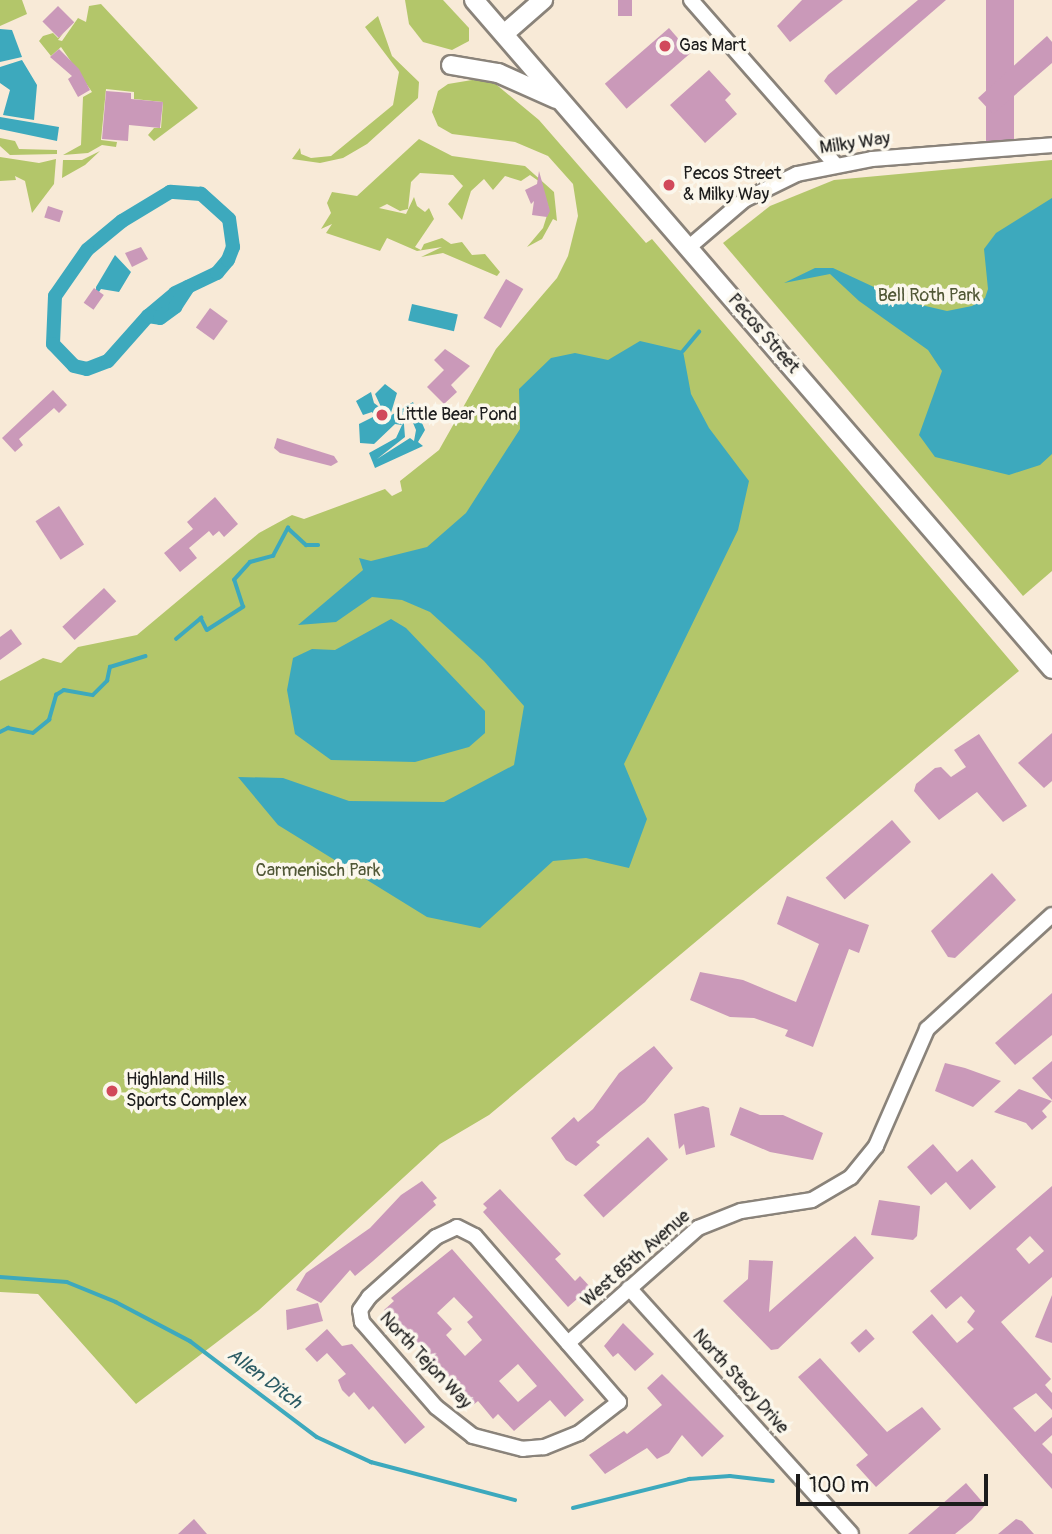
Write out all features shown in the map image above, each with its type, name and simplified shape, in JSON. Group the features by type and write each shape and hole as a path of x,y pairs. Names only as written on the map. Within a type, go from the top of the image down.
{"main road":[{"name":"Pecos Street","path":"474,0 1052,669"},
{"path":"504,34 542,0"},
{"path":"451,65 498,73 562,101"}],"street":[{"path":"691,0 836,165"},
{"name":"Milky Way","path":"688,248 761,188 780,178 836,165 1052,145"},
{"name":"West 85th Avenue","path":"568,1343 707,1223 741,1211 812,1200 851,1177 876,1146 927,1029 1052,915"},
{"name":"North Tejon Way","path":"457,1227 475,1236 568,1343 619,1402 579,1433 544,1447 523,1450 488,1442 436,1406 362,1322 360,1310 369,1297 436,1237 457,1227"},
{"name":"North Stacy Drive","path":"629,1288 851,1534"}],"green space":[{"path":"0,0 22,0 27,14 0,26"},
{"path":"405,0 443,0 469,28 469,41 452,50 423,42 409,24"},
{"path":"101,4 198,108 154,141 148,135 154,128 161,128 163,102 134,99 134,92 106,89 101,140 117,142 116,147 102,145 88,153 63,155 81,145 83,97 92,92 61,47 51,56 39,41 43,36 53,33 58,38 64,32 58,40 62,41 78,18 86,22 89,6"},
{"path":"378,16 392,56 419,82 418,98 367,144 343,158 320,163 292,159 300,148 301,154 311,158 331,156 393,105 399,72 365,27"},
{"name":"Carmenisch Park","path":"472,80 492,81 539,120 646,243 652,239 1019,671 489,1115 440,1144 259,1310 136,1404 38,1294 0,1292 0,681 43,658 61,663 78,647 137,635 259,533 292,515 304,519 385,489 392,496 402,491 400,481 439,450 496,349 557,278 568,256 578,216 573,184 548,156 515,142 452,134 438,126 432,112 438,91 448,84"},
{"path":"0,138 15,141 19,149 57,150 57,154 10,155 0,146"},
{"path":"419,139 452,156 525,166 554,192 557,221 553,219 542,239 527,247 543,228 549,209 540,182 530,175 521,181 505,176 493,190 484,179 471,191 462,220 448,204 463,186 453,175 420,173 411,182 408,209 400,211 387,204 379,208 406,214 414,197 417,206 425,212 429,208 434,219 415,247 421,250 424,244 442,238 451,244 462,242 472,255 485,254 500,272 497,276 443,253 421,257 442,247 417,251 387,238 380,251 326,233 332,224 321,229 331,213 327,203 332,192 357,196"},
{"path":"100,151 85,165 62,178 63,160 82,160"},
{"path":"0,157 39,163 56,159 54,184 32,213 25,181 15,176 16,180 0,181"},
{"name":"Bell Roth Park","path":"1052,160 1052,571 1023,596 723,243 770,206 834,180"}],"water":[{"path":"0,29 12,30 22,57 0,62"},
{"path":"22,60 37,85 34,120 3,115 10,90 0,83 0,67"},
{"path":"0,117 59,127 57,141 0,129"},
{"path":"1052,198 1052,454 1040,465 1009,475 935,457 919,435 942,371 928,350 859,301 830,274 784,283 815,268 833,268 904,301 947,311 972,306 985,298 988,289 984,249 996,233"},
{"path":"115,255 131,272 119,292 101,289 96,296 96,287"},
{"path":"412,304 458,315 454,331 408,321"},
{"path":"640,341 683,351 691,394 709,428 749,481 738,530 624,764 647,819 629,868 586,858 553,861 480,928 427,917 278,825 238,777 283,778 349,801 444,802 514,765 524,706 484,661 430,612 402,600 372,597 336,622 298,625 363,570 359,558 371,561 427,547 466,513 520,429 519,389 551,358 575,353 608,360"},
{"path":"385,384 397,393 390,416 413,402 425,430 418,442 423,446 375,468 369,453 396,438 402,425 395,424 374,444 360,443 359,424 375,416 372,412 363,415 356,401 371,392 374,403 382,409 375,394","holes":["408,411 416,430 414,441 410,438 377,459 405,437 403,412"]},
{"path":"391,619 406,628 485,711 485,733 469,747 415,762 331,760 295,734 287,690 293,658 312,649 335,650"}],"building":[{"path":"618,0 632,0 632,16 618,16"},
{"path":"802,0 843,0 790,42 777,26"},
{"path":"918,0 946,0 836,95 824,81 828,75"},
{"path":"986,0 1014,0 1014,153 986,153"},
{"path":"58,6 74,22 59,38 42,22"},
{"path":"669,28 691,53 626,109 605,84"},
{"path":"1047,36 1052,42 1052,63 993,114 978,98"},
{"path":"59,49 79,69 90,90 78,97 68,79 72,76 50,57"},
{"path":"709,70 731,94 725,100 737,114 705,143 670,105"},
{"path":"106,91 131,93 131,99 163,102 160,128 129,125 128,141 102,139"},
{"path":"539,171 550,211 547,217 532,215 534,201 531,204 525,190 537,184"},
{"path":"48,206 63,211 60,222 44,217"},
{"path":"141,247 148,259 132,267 125,253"},
{"path":"506,279 523,289 501,328 484,318"},
{"path":"94,288 104,295 94,310 84,303"},
{"path":"210,308 228,321 214,340 196,327"},
{"path":"445,349 470,366 451,385 457,392 444,404 427,387 444,370 434,360"},
{"path":"53,390 67,405 59,413 54,408 19,439 23,445 15,452 2,438"},
{"path":"277,438 334,456 338,462 331,466 280,453 274,448"},
{"path":"215,497 238,524 224,537 219,531 213,536 209,531 189,548 197,558 180,572 164,553 193,529 187,522"},
{"path":"59,506 84,545 61,560 36,521"},
{"path":"104,588 116,601 75,640 62,627"},
{"path":"11,629 22,644 0,660 0,637"},
{"path":"1052,733 1052,781 1044,788 1018,763"},
{"path":"979,734 1027,806 1003,822 977,792 939,820 914,791 916,784 935,768 941,767 951,777 966,767 954,750"},
{"path":"892,820 911,842 845,900 826,878"},
{"path":"992,873 1016,900 955,958 948,957 931,931"},
{"path":"787,896 869,925 859,953 849,949 813,1047 785,1036 788,1030 754,1018 730,1017 690,1000 700,972 743,980 796,1002 819,944 777,924"},
{"path":"1052,993 1052,1035 1015,1065 995,1043"},
{"path":"654,1046 673,1068 645,1102 596,1142 600,1145 576,1166 566,1160 551,1138 574,1117 578,1122 593,1109 619,1073"},
{"path":"1052,1061 1052,1100 1032,1078"},
{"path":"945,1063 1001,1081 973,1107 935,1091"},
{"path":"1019,1089 1052,1101 1042,1111 1047,1117 1032,1130 1026,1123 994,1112"},
{"path":"703,1106 709,1108 715,1147 686,1155 684,1144 679,1149 674,1114"},
{"path":"740,1107 760,1115 783,1115 823,1133 813,1160 770,1152 730,1135"},
{"path":"648,1137 668,1159 603,1218 583,1195"},
{"path":"933,1144 957,1172 972,1159 996,1187 970,1210 946,1182 931,1195 907,1167"},
{"path":"422,1181 437,1198 433,1201 436,1205 373,1261 355,1276 350,1270 321,1303 296,1290 306,1273 370,1228 401,1195"},
{"path":"1052,1186 1052,1277 1001,1322 1051,1379 1045,1385 1052,1393 1052,1410 1036,1393 1013,1408 1035,1432 1052,1417 1052,1435 1042,1444 1052,1454 1052,1489 912,1332 932,1314 957,1343 974,1329 967,1322 975,1311 961,1296 946,1309 930,1291","holes":["1030,1236 1044,1251 1029,1264 1016,1249"]},
{"path":"500,1189 561,1254 555,1259 575,1281 580,1276 593,1290 580,1302 577,1299 568,1307 483,1212 487,1208 483,1204"},
{"path":"879,1200 920,1206 917,1236 913,1240 871,1235"},
{"path":"855,1236 874,1258 778,1349 771,1350 723,1301 748,1279 749,1260 773,1261 769,1312"},
{"path":"452,1249 584,1400 565,1417 550,1400 514,1431 498,1414 493,1419 478,1401 472,1406 384,1310 394,1301 391,1298","holes":["454,1297 473,1317 467,1322 482,1340 465,1356 446,1335 452,1329 437,1313","518,1364 537,1386 518,1402 499,1381"]},
{"path":"1052,1295 1052,1343 1035,1337"},
{"path":"318,1303 323,1321 287,1330 286,1310"},
{"path":"623,1323 654,1354 635,1371 618,1353 613,1357 604,1346"},
{"path":"327,1329 342,1346 352,1344 425,1427 405,1444 373,1406 369,1410 354,1392 349,1397 342,1390 338,1380 346,1374 327,1353 317,1362 305,1349"},
{"path":"866,1329 875,1339 859,1353 850,1343"},
{"path":"820,1358 887,1432 922,1407 941,1429 876,1487 856,1465 868,1455 798,1377"},
{"path":"662,1374 724,1436 702,1457 682,1435 669,1453 657,1459 647,1448 605,1474 589,1455 624,1431 627,1434 662,1405 647,1388"},
{"path":"966,1483 985,1505 972,1520 955,1534 908,1534"},
{"path":"194,1519 207,1534 178,1534"},
{"path":"1016,1519 1022,1521 1034,1534 998,1534"}],"waterway":[{"path":"148,316 175,293 217,273 228,260 233,247 229,219 201,194 170,192 122,221 87,250 55,296 53,344 74,366 87,369 108,361 148,316 160,318 175,307 188,287"},
{"path":"683,351 699,332"},
{"path":"176,639 201,618 207,630 243,607 234,580 250,562 273,556 288,528 306,545 318,545"},
{"path":"0,732 8,728 33,733 49,720 56,695 64,690 93,695 107,681 110,667 145,656"},
{"name":"Allen Ditch","path":"0,1277 67,1282 116,1302 190,1341 317,1437 371,1462 515,1500"},
{"name":"Allen Ditch","path":"573,1508 689,1479 730,1476 773,1481"}],"place":[{"name":"Gas Mart","path":"665,46"},
{"name":"Pecos Street & Milky Way","path":"669,185"},
{"name":"Little Bear Pond","path":"382,415"},
{"name":"Highland Hills Sports Complex","path":"112,1091"}]}
